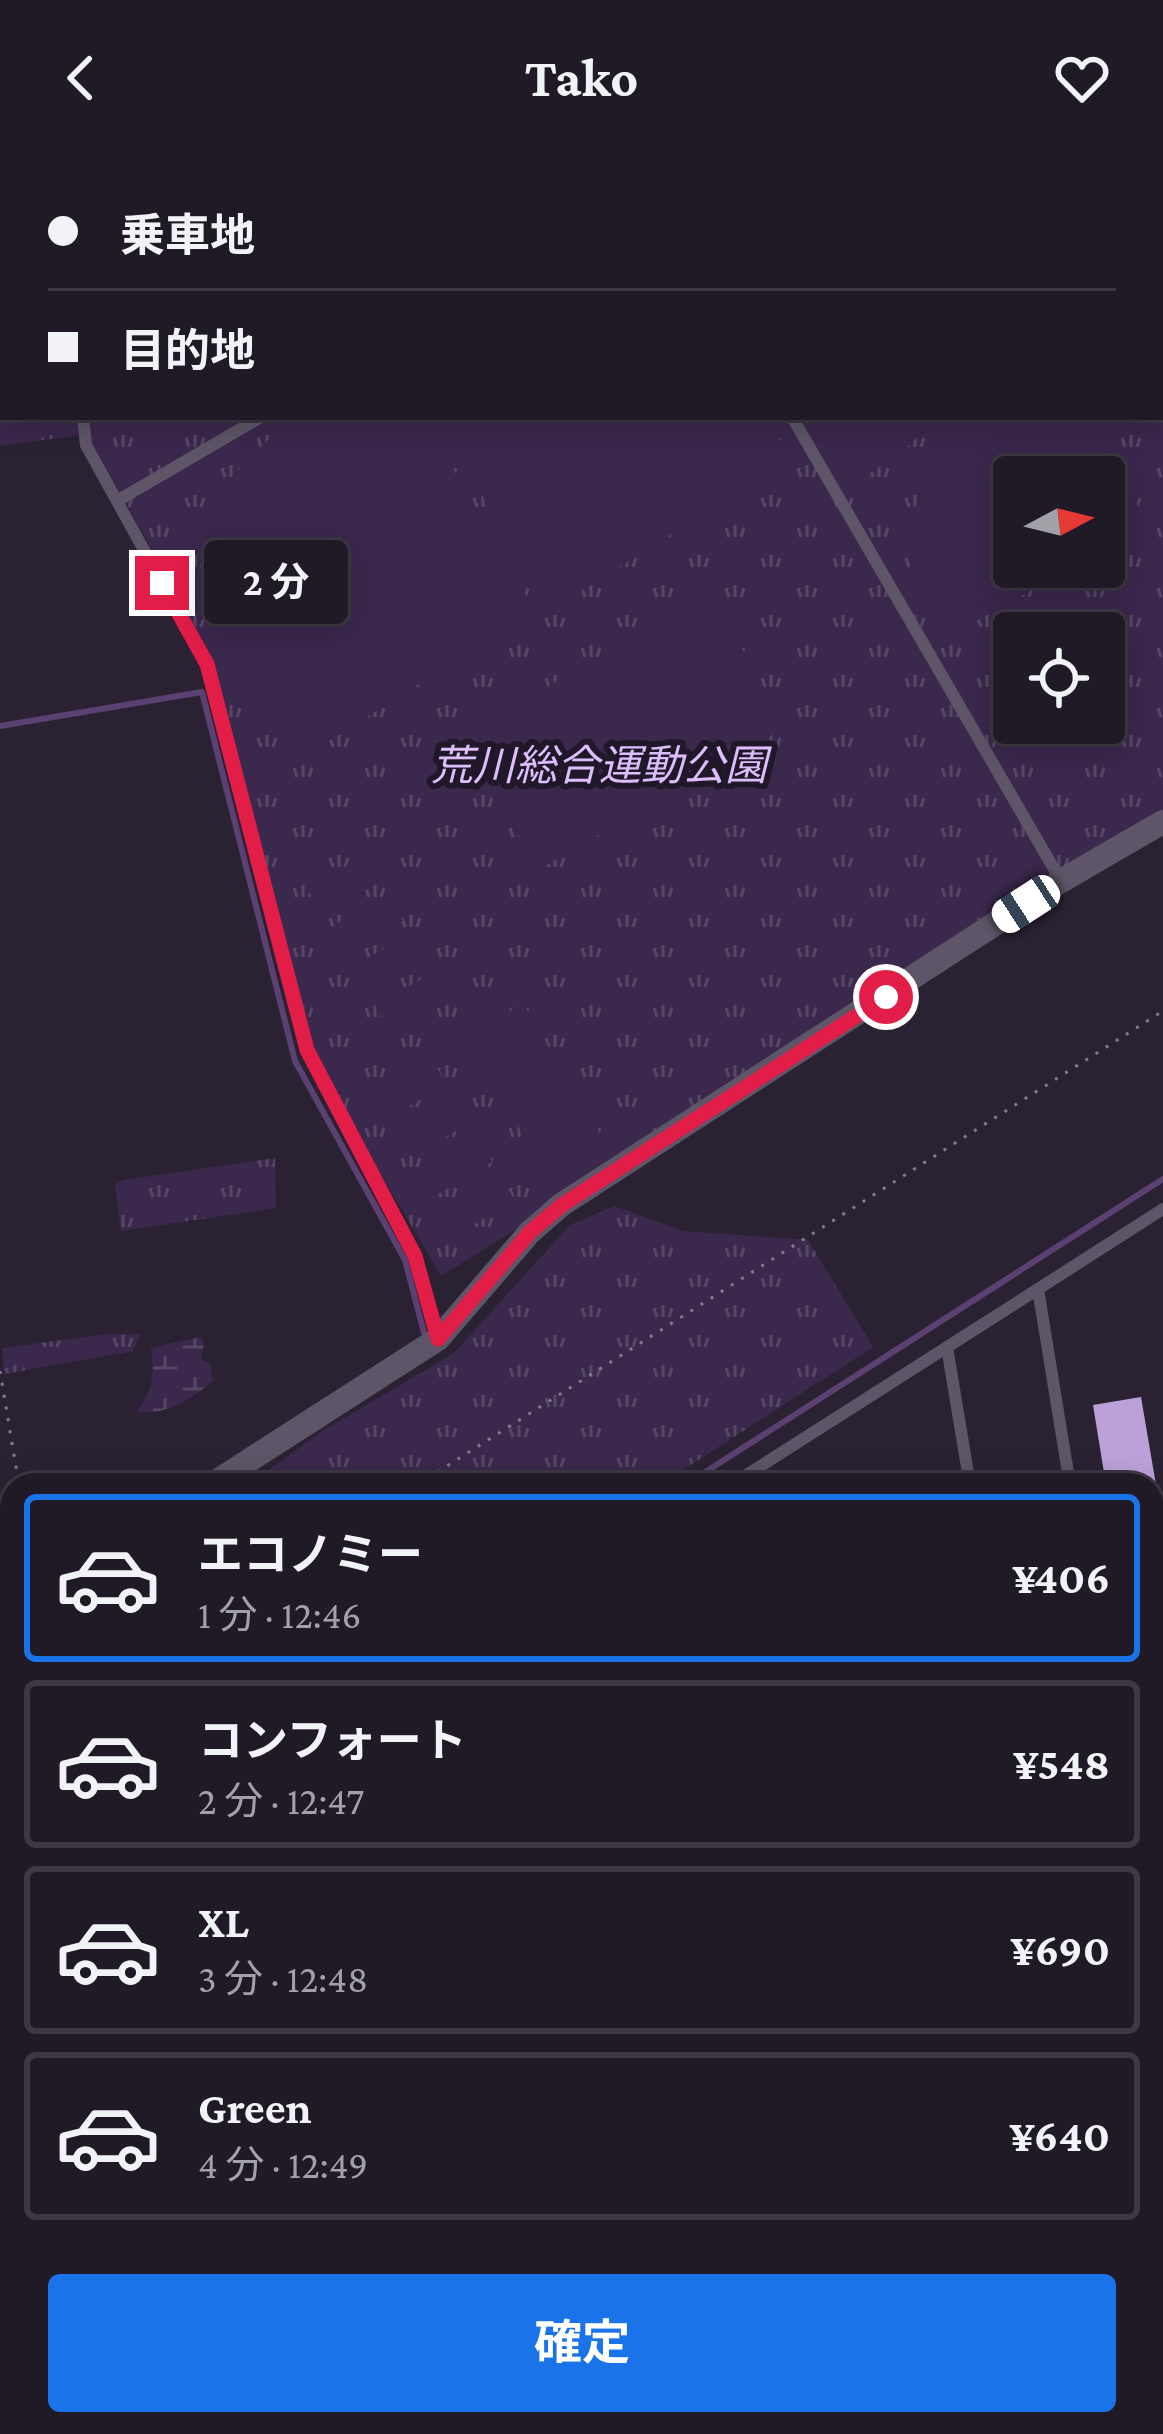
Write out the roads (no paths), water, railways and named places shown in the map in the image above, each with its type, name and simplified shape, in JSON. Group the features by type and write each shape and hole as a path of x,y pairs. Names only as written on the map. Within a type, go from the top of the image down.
{"street":[{"path":"230,1473 438,1339 530,1232 562,1205 1061,881 1163,823"}],"lane":[{"path":"82,420 86,445 207,664 307,1050 415,1256 438,1339"},
{"path":"117,502 256,420"},
{"path":"794,420 1061,881"},
{"path":"749,1473 1163,1209"},
{"path":"1038,1289 1068,1473"},
{"path":"947,1347 968,1473"}],"waterway":[{"path":"0,726 202,692 295,1061 405,1260 424,1333"},
{"path":"704,1473 1163,1179"}],"park label":[{"name":"荒川総合運動公園","path":"599,765"}]}
